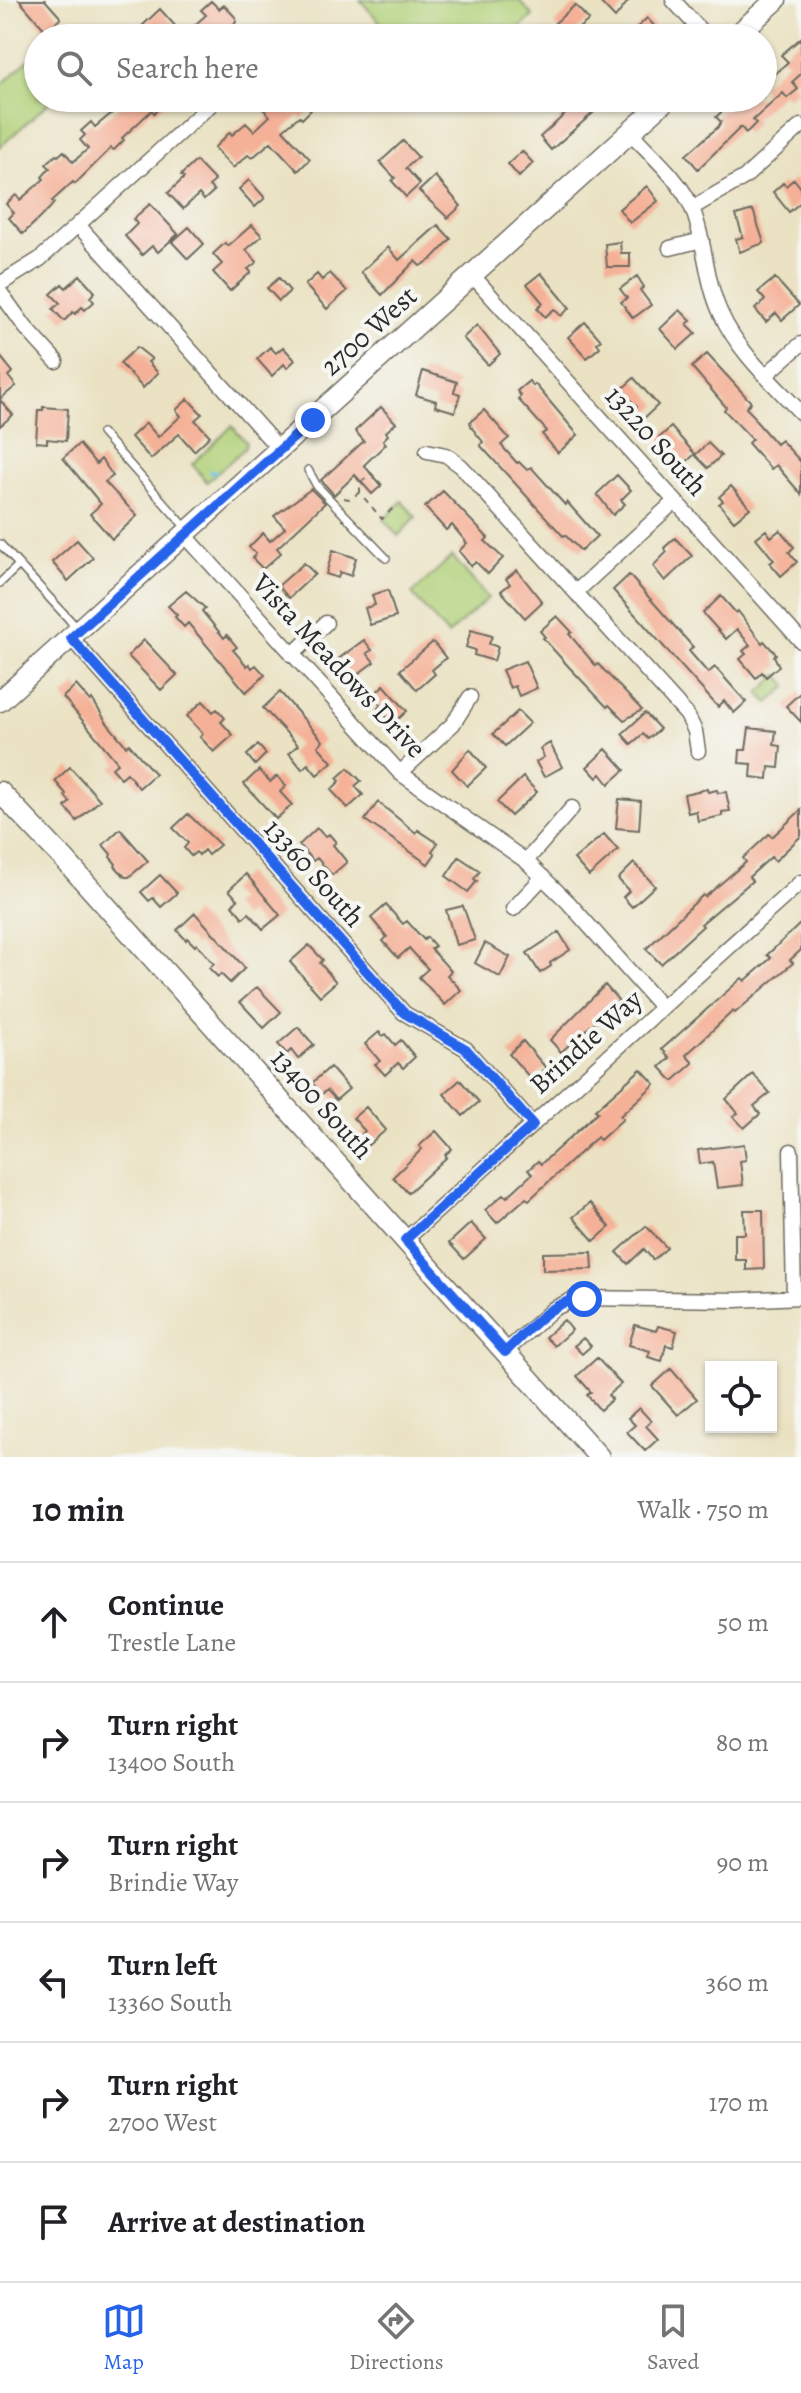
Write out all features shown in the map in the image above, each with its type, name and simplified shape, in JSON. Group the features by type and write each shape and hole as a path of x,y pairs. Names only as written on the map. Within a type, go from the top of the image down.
{"main road":[{"path":"749,24 776,0"},
{"name":"2700 West","path":"0,701 652,112"},
{"name":"13400 South","path":"0,792 76,871 599,1457"}],"street":[{"path":"673,0 694,24"},
{"path":"0,284 40,259 203,112"},
{"path":"692,208 745,177 801,126"},
{"path":"630,132 679,186 692,208 720,314 734,337 801,413"},
{"path":"78,225 280,450"},
{"path":"670,248 702,240"},
{"name":"13220 South","path":"473,276 801,641"},
{"path":"0,292 26,328 56,361"},
{"path":"766,375 801,344"},
{"path":"427,451 446,455 461,466 576,592 687,715 695,731 698,751"},
{"path":"576,592 675,501"},
{"name":"Vista Meadows Drive","path":"187,533 292,655 400,773 526,861 662,1008"},
{"path":"292,655 326,623"},
{"name":"13360 South","path":"75,634 404,1013 466,1049 533,1125"},
{"path":"400,773 453,724 470,697"},
{"path":"526,861 572,808"},
{"path":"513,909 543,877"},
{"name":"Brindie Way","path":"405,1240 801,882"},
{"path":"505,1352 553,1309 576,1298 736,1300 798,1297 791,1151"}],"lane":[{"path":"102,433 187,533"},
{"path":"308,470 317,486 386,558"},
{"path":"0,544 75,634"},
{"path":"0,583 19,565"}],"path":[{"path":"360,482 371,473 382,485"},
{"path":"356,477 360,482 360,493 382,519 394,507"},
{"path":"340,500 360,493"}],"green space":[{"path":"360,0 519,0 533,16 524,24 381,24"},
{"path":"24,64 24,112 39,112 0,147 0,86"},
{"path":"232,426 246,442 245,448 207,482 192,464"},
{"path":"402,501 416,517 398,536 384,520"},
{"path":"452,556 488,598 448,635 412,594"},
{"path":"778,675 788,686 768,703 759,693"}],"building":[{"path":"19,0 45,0 61,18 54,24 40,24"},
{"path":"598,0 629,0 615,18"},
{"path":"211,1 219,9 224,5 236,22 196,24 206,15 201,10"},
{"path":"575,5 589,20 584,24 554,24"},
{"path":"160,9 173,24 144,24"},
{"path":"801,38 801,74 792,82 798,89 787,98 783,93 777,98 777,72 788,62 781,55"},
{"path":"113,112 150,112 122,138 124,140 114,150 111,148 75,184 73,182 52,201 54,203 50,208 23,234 9,218 14,213 6,204 16,195 20,200 44,179 42,177 50,168 46,164 56,155 64,151 73,162 88,149 80,140 85,135 81,131 91,122 95,127"},
{"path":"266,112 309,112 302,119 299,116 283,130 310,159 298,171 271,142 252,158 248,155 233,168 214,148 230,132 232,135 246,123 254,131 270,116"},
{"path":"568,112 594,112 551,150 540,137"},
{"path":"721,112 762,112 746,133 741,127 698,169 686,155 718,127 721,122 716,117"},
{"path":"403,141 418,157 406,168 420,184 406,197 392,181 395,178 380,162"},
{"path":"522,151 533,163 519,177 508,164"},
{"path":"196,161 215,181 209,186 214,191 204,200 199,194 183,209 168,193"},
{"path":"435,176 461,206 448,218 419,191"},
{"path":"794,179 801,188 801,202 789,212 773,192"},
{"path":"249,180 265,198 255,207 239,189"},
{"path":"647,186 658,201 630,223 619,209"},
{"path":"150,204 178,234 158,252 152,246 142,255 125,236 137,224 133,219"},
{"path":"753,210 764,243 740,252 736,239 743,237 736,215"},
{"path":"252,225 262,236 246,250 257,262 248,269 251,272 230,291 213,272 222,264 213,254 225,243 228,246"},
{"path":"438,225 451,239 432,259 420,266 415,261 382,295 361,272 388,247 399,260"},
{"path":"189,227 204,244 188,259 172,242"},
{"path":"620,242 621,253 630,253 630,267 607,267 605,244"},
{"path":"330,273 347,291 327,309 305,285 317,274 322,280"},
{"path":"541,273 570,308 561,316 554,309 545,317 537,308 543,303 527,284"},
{"path":"80,275 95,292 90,297 94,302 85,310 82,307 75,314 73,312 64,321 53,309 60,303 51,294 62,284 66,288"},
{"path":"637,276 644,287 640,290 651,305 633,318 621,302 627,298 620,289"},
{"path":"279,278 290,291 279,301 267,288"},
{"path":"775,278 799,305 782,320 776,313 766,322 755,309 765,300 758,292"},
{"path":"680,310 691,321 687,324 696,333 678,349 660,329"},
{"path":"585,322 601,340 597,343 600,347 587,358 568,337"},
{"path":"477,325 500,354 488,365 463,338"},
{"path":"137,347 152,359 148,362 158,373 143,388 120,363"},
{"path":"270,347 276,353 283,347 295,360 287,368 284,364 272,376 257,359"},
{"path":"707,354 751,402 746,408 754,419 776,444 781,440 801,462 801,494 776,465 771,469 748,443 752,439 724,410 726,407 692,367"},
{"path":"0,356 13,372 8,376 16,386 0,399"},
{"path":"423,371 457,382 454,392 460,394 455,412 435,406 436,401 416,395"},
{"path":"634,378 658,405 641,421 632,411 637,407 621,390"},
{"path":"529,381 533,386 535,384 578,435 558,453 542,434 547,431 518,399 521,396 517,391"},
{"path":"188,399 202,414 195,420 210,436 194,451 179,434 151,459 131,437 146,423 158,437 181,416 176,410"},
{"path":"0,400 13,415 0,426"},
{"path":"43,407 68,409 66,441 47,439 47,443 36,442 38,410 43,410"},
{"path":"381,407 396,423 386,432 388,435 383,440 386,444 364,465 381,486 372,494 355,475 334,495 321,480 364,441 355,431"},
{"path":"484,410 509,438 501,445 517,463 527,470 531,467 597,536 581,551 563,536 480,445 483,442 470,422"},
{"path":"671,427 695,454 683,465 659,438"},
{"path":"708,443 721,456 708,468 695,455"},
{"path":"79,444 96,464 101,459 113,476 105,482 137,516 112,539 90,514 101,504 63,458"},
{"path":"617,475 631,490 621,500 625,504 613,515 597,494"},
{"path":"731,486 750,508 734,521 719,504 723,501 719,497"},
{"path":"311,489 325,503 277,548 281,553 263,569 252,558 256,554 249,547 263,533 270,541 285,528 274,516"},
{"path":"443,491 503,558 488,574 476,562 471,566 459,551 467,543 452,525 446,530 425,507"},
{"path":"766,530 771,537 780,530 794,547 789,552 797,562 781,576 770,563 774,560 756,538"},
{"path":"675,538 692,556 665,581 653,566 667,552 664,548"},
{"path":"77,540 93,558 68,581 52,562"},
{"path":"333,550 356,558 351,576 340,572 338,578 326,574"},
{"path":"304,563 315,574 289,598 278,586"},
{"path":"517,570 542,602 525,618 501,591 510,584 506,579"},
{"path":"629,575 693,647 689,651 708,673 715,667 746,702 734,713 724,701 718,707 613,590"},
{"path":"388,590 396,617 370,625 365,608 375,605 372,595"},
{"path":"186,591 205,608 202,611 224,638 227,635 237,647 233,650 247,666 249,664 252,668 256,665 265,675 246,692 188,623 184,627 168,606"},
{"path":"721,596 736,613 738,611 762,643 764,641 776,654 774,656 779,666 766,677 762,672 756,678 740,659 750,645 737,629 726,639 703,613"},
{"path":"557,616 596,666 598,664 642,710 624,720 609,705 607,707 569,667 540,631"},
{"path":"471,630 492,636 489,644 498,647 494,661 474,655 475,650 466,647"},
{"path":"144,640 177,675 161,690 128,656"},
{"path":"364,640 372,650 367,653 374,662 351,679 337,660"},
{"path":"433,642 446,658 432,670 435,674 417,690 400,670"},
{"path":"525,661 537,688 519,696 515,686 510,688 502,670"},
{"path":"76,685 90,701 92,699 126,746 129,744 155,774 139,788 127,773 121,778 112,768 118,763 63,697"},
{"path":"384,685 407,711 393,724 378,708 381,705 373,695"},
{"path":"280,692 323,741 318,746 332,762 317,775 308,764 302,769 289,753 298,745 263,708"},
{"path":"801,692 801,722 786,706"},
{"path":"203,701 213,712 217,709 225,718 221,722 233,735 214,752 187,716"},
{"path":"518,711 530,723 505,746 493,734"},
{"path":"645,713 660,729 648,739 643,734 631,744 622,734"},
{"path":"749,728 776,731 774,745 781,746 779,768 769,767 768,779 751,777 752,764 739,763 740,750 746,750"},
{"path":"550,743 562,767 544,777 536,762 544,757 540,749"},
{"path":"258,745 266,754 255,765 247,755"},
{"path":"470,749 486,768 467,786 452,770"},
{"path":"606,749 625,770 609,784 601,774 597,778 587,767"},
{"path":"70,767 100,800 77,821 65,807 70,802 55,781"},
{"path":"348,768 361,781 355,786 363,795 348,808 331,790 340,781 337,778"},
{"path":"259,770 270,782 277,776 286,786 280,792 292,805 276,819 244,784"},
{"path":"523,777 537,792 511,816 497,802"},
{"path":"707,789 708,792 726,792 730,811 698,821 696,811 688,813 684,794"},
{"path":"619,799 641,801 639,830 616,828"},
{"path":"378,802 416,833 418,830 438,843 428,864 365,820"},
{"path":"801,810 801,836 775,861 771,857 749,877 752,881 701,924 703,926 661,964 646,949 703,895 705,897 746,862 743,858 769,834 772,837"},
{"path":"188,814 220,845 208,855 204,850 199,855 196,852 191,856 184,848 188,843 173,828"},
{"path":"317,828 325,837 329,834 336,842 333,845 347,862 332,875 317,858 313,861 299,845"},
{"path":"120,829 148,861 129,877 125,877 115,866 111,854 103,845"},
{"path":"604,834 618,850 589,876 574,859"},
{"path":"459,857 480,871 468,892 446,876"},
{"path":"634,863 655,886 632,907 623,897 629,891 618,879"},
{"path":"246,874 280,915 263,929 249,913 243,918 232,905 238,900 229,890"},
{"path":"160,875 177,893 161,907 141,892"},
{"path":"386,905 403,924 407,921 424,940 427,937 435,946 431,949 451,971 447,975 461,990 445,1005 419,977 428,969 409,948 398,958 383,941 387,937 371,918"},
{"path":"463,906 475,940 456,945 446,910"},
{"path":"195,913 245,968 230,983 209,968 214,964 197,944 195,946 186,940 177,930"},
{"path":"801,923 801,950 790,960 793,963 735,1013 733,1011 686,1055 693,1063 673,1081 660,1067 670,1058 662,1049 742,978 745,981 771,958 767,955"},
{"path":"559,932 570,950 540,973 527,953"},
{"path":"485,943 510,957 500,977 475,963"},
{"path":"309,945 323,960 320,963 336,982 320,996 290,962"},
{"path":"605,985 619,1001 561,1052 550,1040"},
{"path":"257,987 281,1012 264,1028 240,1002"},
{"path":"298,1027 314,1045 298,1059 291,1050 287,1054 278,1044"},
{"path":"379,1032 383,1036 386,1034 395,1045 401,1040 415,1057 403,1068 398,1063 385,1075 375,1064 380,1061 365,1044"},
{"path":"523,1041 546,1068 532,1080 509,1054"},
{"path":"330,1067 349,1089 336,1100 327,1090 322,1094 312,1083"},
{"path":"641,1069 655,1084 620,1116 623,1119 600,1140 597,1137 529,1200 526,1198 497,1223 485,1210 504,1194 507,1197 532,1174 528,1170 538,1161 541,1164"},
{"path":"753,1074 770,1093 754,1106 760,1114 744,1128 733,1116 738,1113 726,1099"},
{"path":"460,1080 479,1102 463,1116 444,1094"},
{"path":"366,1107 386,1130 368,1145 360,1136 365,1131 353,1118"},
{"path":"436,1131 452,1149 408,1193 393,1177"},
{"path":"744,1144 746,1160 740,1161 743,1185 717,1188 713,1162 700,1164 698,1150"},
{"path":"590,1203 610,1227 594,1241 573,1217"},
{"path":"744,1210 763,1210 764,1269 746,1270 746,1260 735,1260 735,1234 745,1234"},
{"path":"471,1223 486,1239 464,1259 449,1243"},
{"path":"646,1226 667,1248 653,1260 644,1249 628,1264 617,1252"},
{"path":"592,1252 593,1269 543,1270 543,1253"},
{"path":"564,1320 572,1330 554,1346 545,1337"},
{"path":"635,1325 656,1331 658,1326 677,1331 673,1347 666,1345 662,1361 648,1357 650,1351 629,1345"},
{"path":"583,1338 591,1346 582,1354 574,1346"},
{"path":"597,1358 621,1384 608,1395 612,1399 600,1410 587,1395 591,1392 577,1376"},
{"path":"671,1369 697,1399 678,1415 652,1386"},
{"path":"639,1408 651,1421 646,1426 658,1439 645,1451 627,1432 635,1425 628,1418"}],"waterway":[{"path":"210,472 215,472"}],"route":[{"path":"313,420 71,638 404,1013 466,1049 533,1125 405,1240 505,1352 560,1304 576,1298 584,1299"}]}
